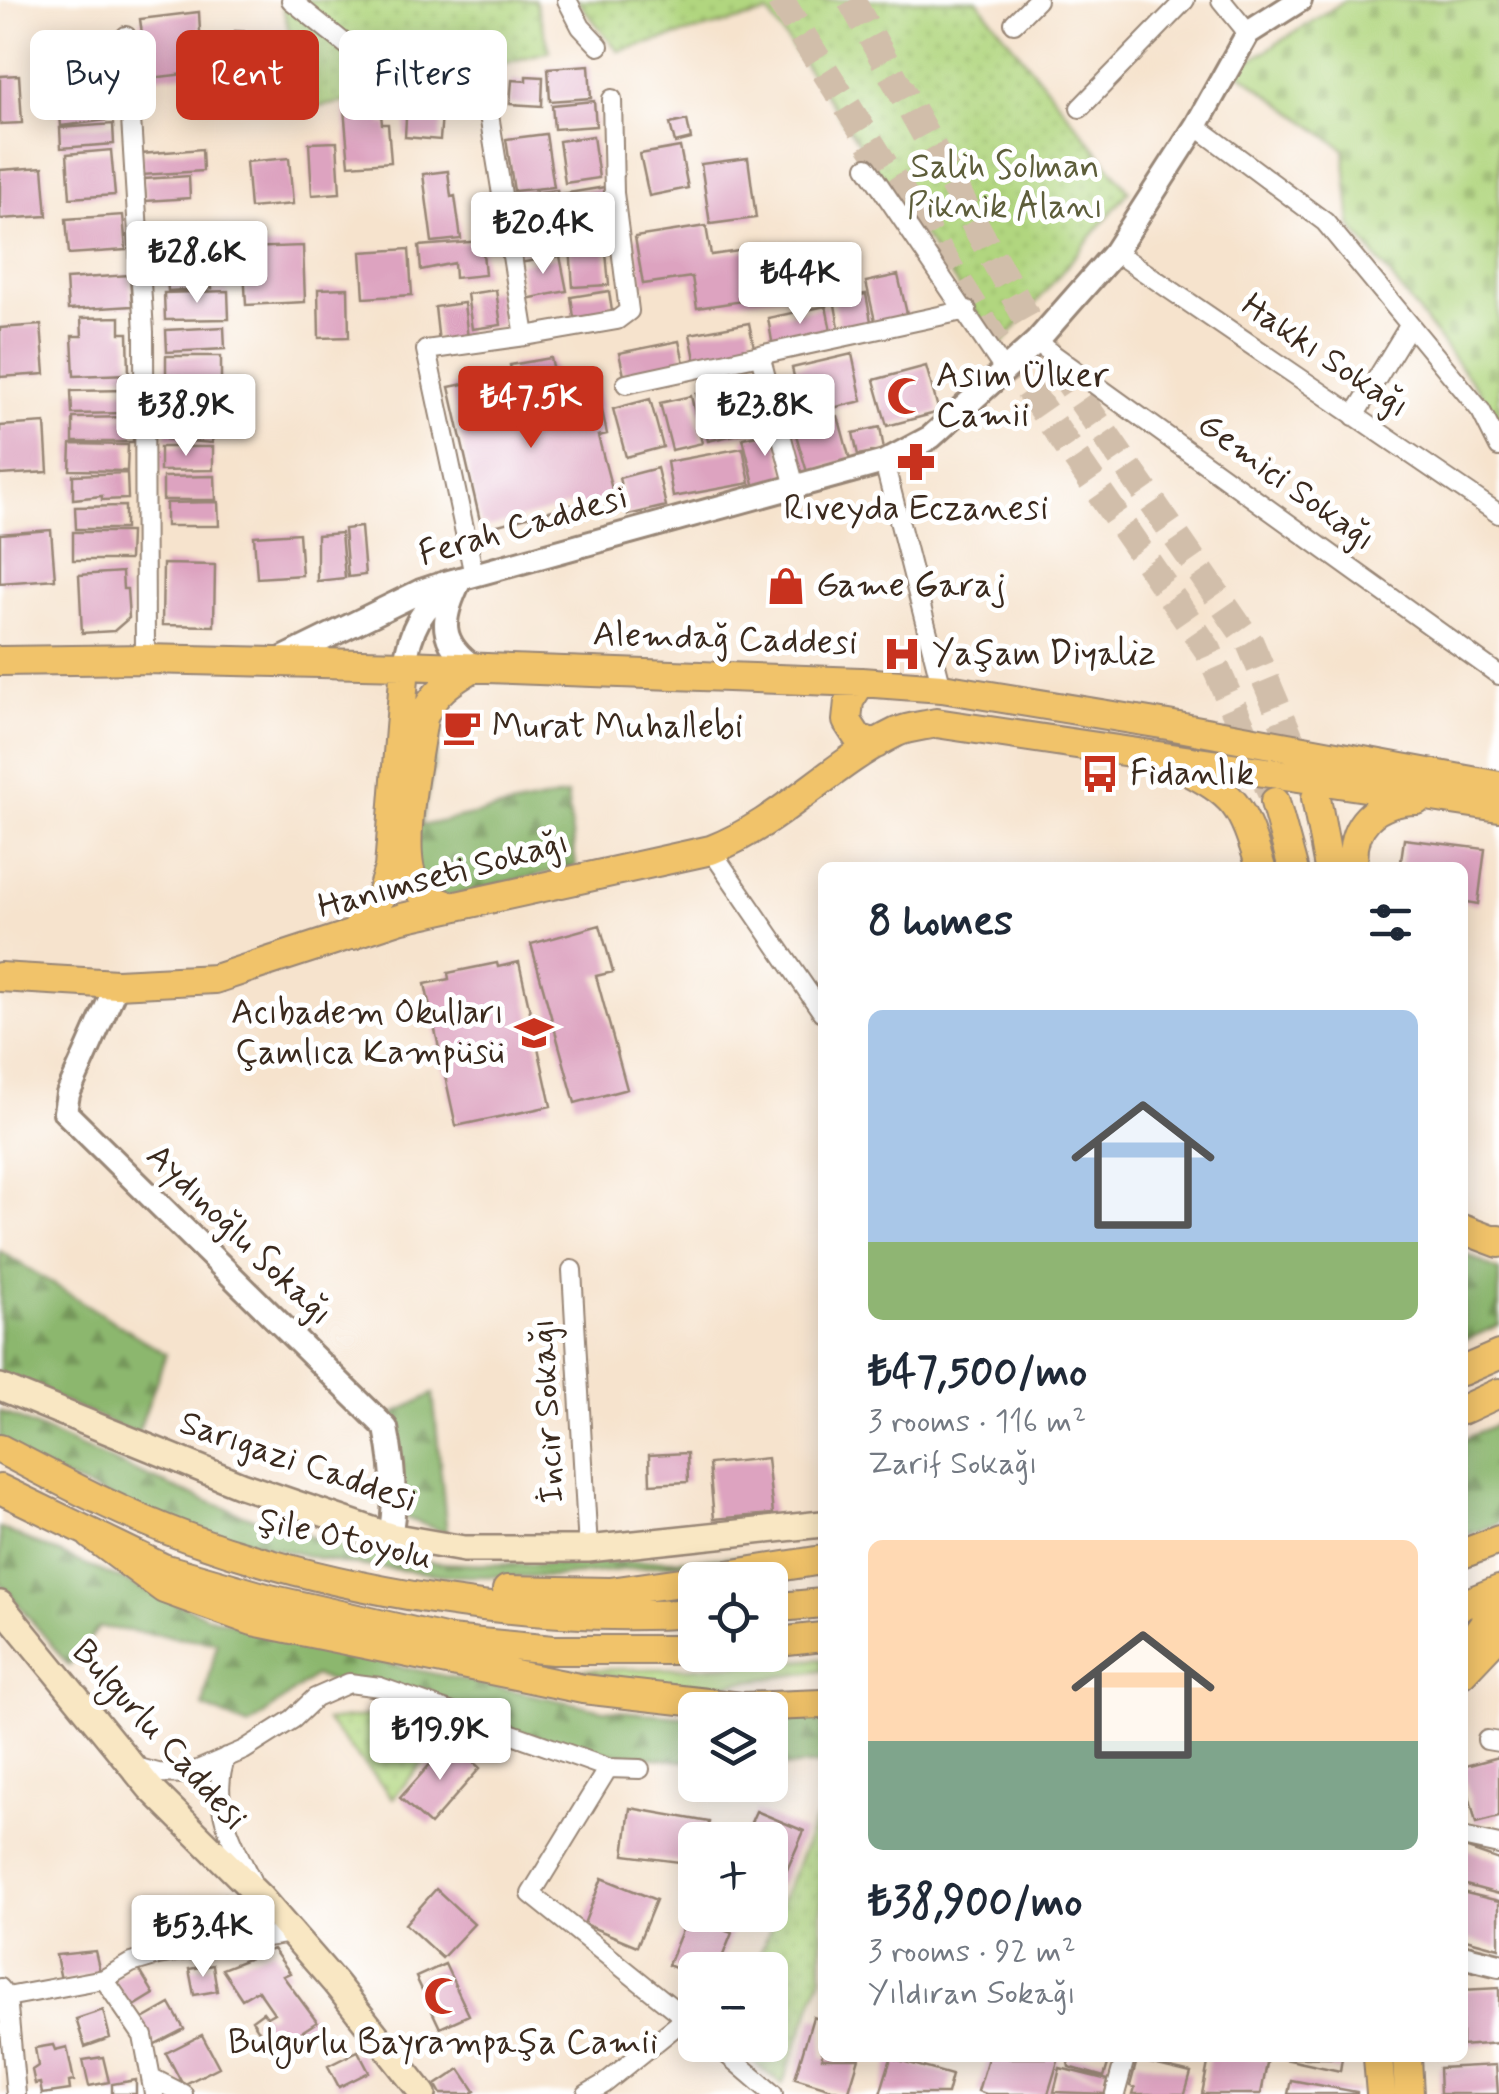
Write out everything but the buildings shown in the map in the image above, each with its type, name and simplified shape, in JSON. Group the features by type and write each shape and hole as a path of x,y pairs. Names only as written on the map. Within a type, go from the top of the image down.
{"main road":[{"name":"Alemdağ Caddesi","path":"0,661 145,659 405,665 942,688 1168,724 1499,786"},
{"path":"353,935 380,897 390,868 405,665"},
{"path":"452,907 418,889 410,875 408,841 423,718 429,702 444,686 474,667"},
{"path":"861,682 850,700 847,722 858,738 876,744 901,730 936,723 1499,807"},
{"name":"Hanımseti Sokağı","path":"0,977 117,984 214,979 402,918 711,850 746,835 876,744"},
{"path":"1158,754 1221,788 1238,806 1260,862"},
{"path":"1316,798 1329,862"},
{"path":"1354,862 1354,839 1371,814 1394,800 1446,799"},
{"path":"1275,802 1291,862"},
{"path":"1468,1231 1498,1241"},
{"path":"1468,1368 1499,1355"},
{"name":"Sarıgazi Caddesi","path":"0,1386 241,1486 390,1536 464,1549 588,1549 815,1523"},
{"path":"1468,1407 1499,1393"},
{"name":"Şile Otoyolu","path":"0,1449 101,1502 184,1536 280,1568 442,1600 547,1612 678,1613"},
{"path":"0,1489 163,1568 270,1600 450,1640 553,1650 678,1650"},
{"path":"91,1535 164,1590 253,1621 583,1688 742,1707 818,1704"},
{"path":"1468,1552 1499,1540"},
{"path":"788,1565 818,1561"},
{"path":"280,1568 443,1586 564,1593 610,1592 678,1583"},
{"path":"1468,1603 1499,1590"},
{"path":"788,1606 818,1602"},
{"path":"1468,1646 1499,1602"},
{"name":"Bulgurlu Caddesi","path":"0,1604 132,1766 261,1898 422,2094"},
{"path":"1468,1667 1499,1634"},
{"path":"788,1641 818,1637"},
{"path":"648,1694 742,1695 818,1686"},
{"path":"1378,2062 1380,2094"},
{"path":"1407,2062 1410,2094"}],"street":[{"path":"291,0 339,39"},
{"path":"567,0 581,27 599,46"},
{"path":"1014,23 1037,0"},
{"path":"1080,108 1185,0"},
{"path":"1220,0 1248,33"},
{"name":"Ferah Caddesi","path":"276,662 421,591 884,462 931,437 1036,342 1115,252 1196,126 1248,33 1300,0"},
{"path":"474,667 455,654 448,636 450,600 467,576 426,350 618,320 629,311 614,193 612,99"},
{"path":"131,120 144,332 145,659"},
{"path":"490,120 525,336"},
{"path":"1196,126 1325,222 1480,411 1499,447"},
{"path":"867,166 1006,371"},
{"name":"Hakkı Sokağı","path":"1115,252 1499,514"},
{"path":"626,384 967,310"},
{"path":"1354,416 1410,326"},
{"name":"Gemici Sokağı","path":"1036,342 1499,675"},
{"path":"760,355 795,487"},
{"path":"884,462 942,688"},
{"path":"405,665 412,630 424,608 467,576"},
{"path":"711,850 818,1006"},
{"name":"Aydınoğlu Sokağı","path":"117,984 68,1094 66,1112 386,1428 391,1452 390,1536"},
{"name":"İncir Sokağı","path":"572,1270 588,1549"},
{"path":"132,1766 158,1773 188,1774 226,1758 292,1719 315,1698 349,1683 380,1686 608,1768 640,1769"},
{"path":"226,1758 220,1772 226,1828 261,1898"},
{"path":"608,1768 531,1894 678,2012"},
{"path":"1468,1838 1499,1845"},
{"path":"16,2094 4,1992 104,1978 130,1963 158,1955 291,1933"},
{"path":"1468,1957 1499,1964"},
{"path":"104,1978 143,2036 154,2086 183,2094"},
{"path":"587,2094 678,2031"},
{"path":"735,2062 772,2094"},
{"path":"1115,2094 1123,2062"}],"green space":[{"path":"535,0 550,51 507,63 507,30 339,30 339,103 319,107 319,30 289,30 282,3"},
{"name":"Salih Solman Piknik Alanı","path":"577,0 977,0 1129,191 1000,346 768,13 618,51"},
{"path":"1346,0 1499,0 1499,426 1482,395 1351,225 1344,149 1235,70"},
{"path":"448,694 421,826 567,795 576,866 429,901 404,868 410,697"},
{"path":"0,1251 166,1354 137,1435 0,1373"},
{"path":"1468,1256 1499,1271 1499,1325 1468,1339"},
{"path":"433,1394 447,1533 395,1514 390,1416"},
{"path":"0,1411 255,1519 361,1550 415,1560 476,1564 620,1562 758,1555 554,1577 452,1576 340,1563 182,1528 0,1451"},
{"path":"1499,1423 1499,1523 1468,1535 1468,1438"},
{"path":"0,1528 207,1616 319,1649 604,1710 678,1716 678,1760 595,1752 314,1676 249,1726 203,1707 217,1642 99,1627 69,1666 0,1582"},
{"path":"818,1659 818,1672 695,1688 568,1670 788,1672 788,1661"},
{"path":"389,1713 448,1733 393,1798 326,1721"},
{"path":"818,1717 818,1764 788,1767 788,1718"},
{"path":"818,1815 818,1987 782,2085 754,2062 788,2062 788,1952 761,1952 769,1932 788,1932 788,1886"}],"tunnel":[{"path":"780,0 1004,354 1208,650 1275,802"},
{"path":"851,0 1036,335 1250,643 1301,764"}],"place":[{"name":"Asım Ülker Camii","path":"906,396"},
{"name":"Rıveyda Eczanesi","path":"916,462"},
{"name":"Game Garaj","path":"786,586"},
{"name":"Yaşam Diyaliz","path":"902,654"},
{"name":"Murat Muhallebi","path":"462,727"},
{"name":"Fidanlık","path":"1100,774"},
{"name":"Acıbadem Okulları Çamlıca Kampüsü","path":"534,1033"},
{"name":"Bulgurlu Bayrampaşa Camii","path":"443,1996"}]}
